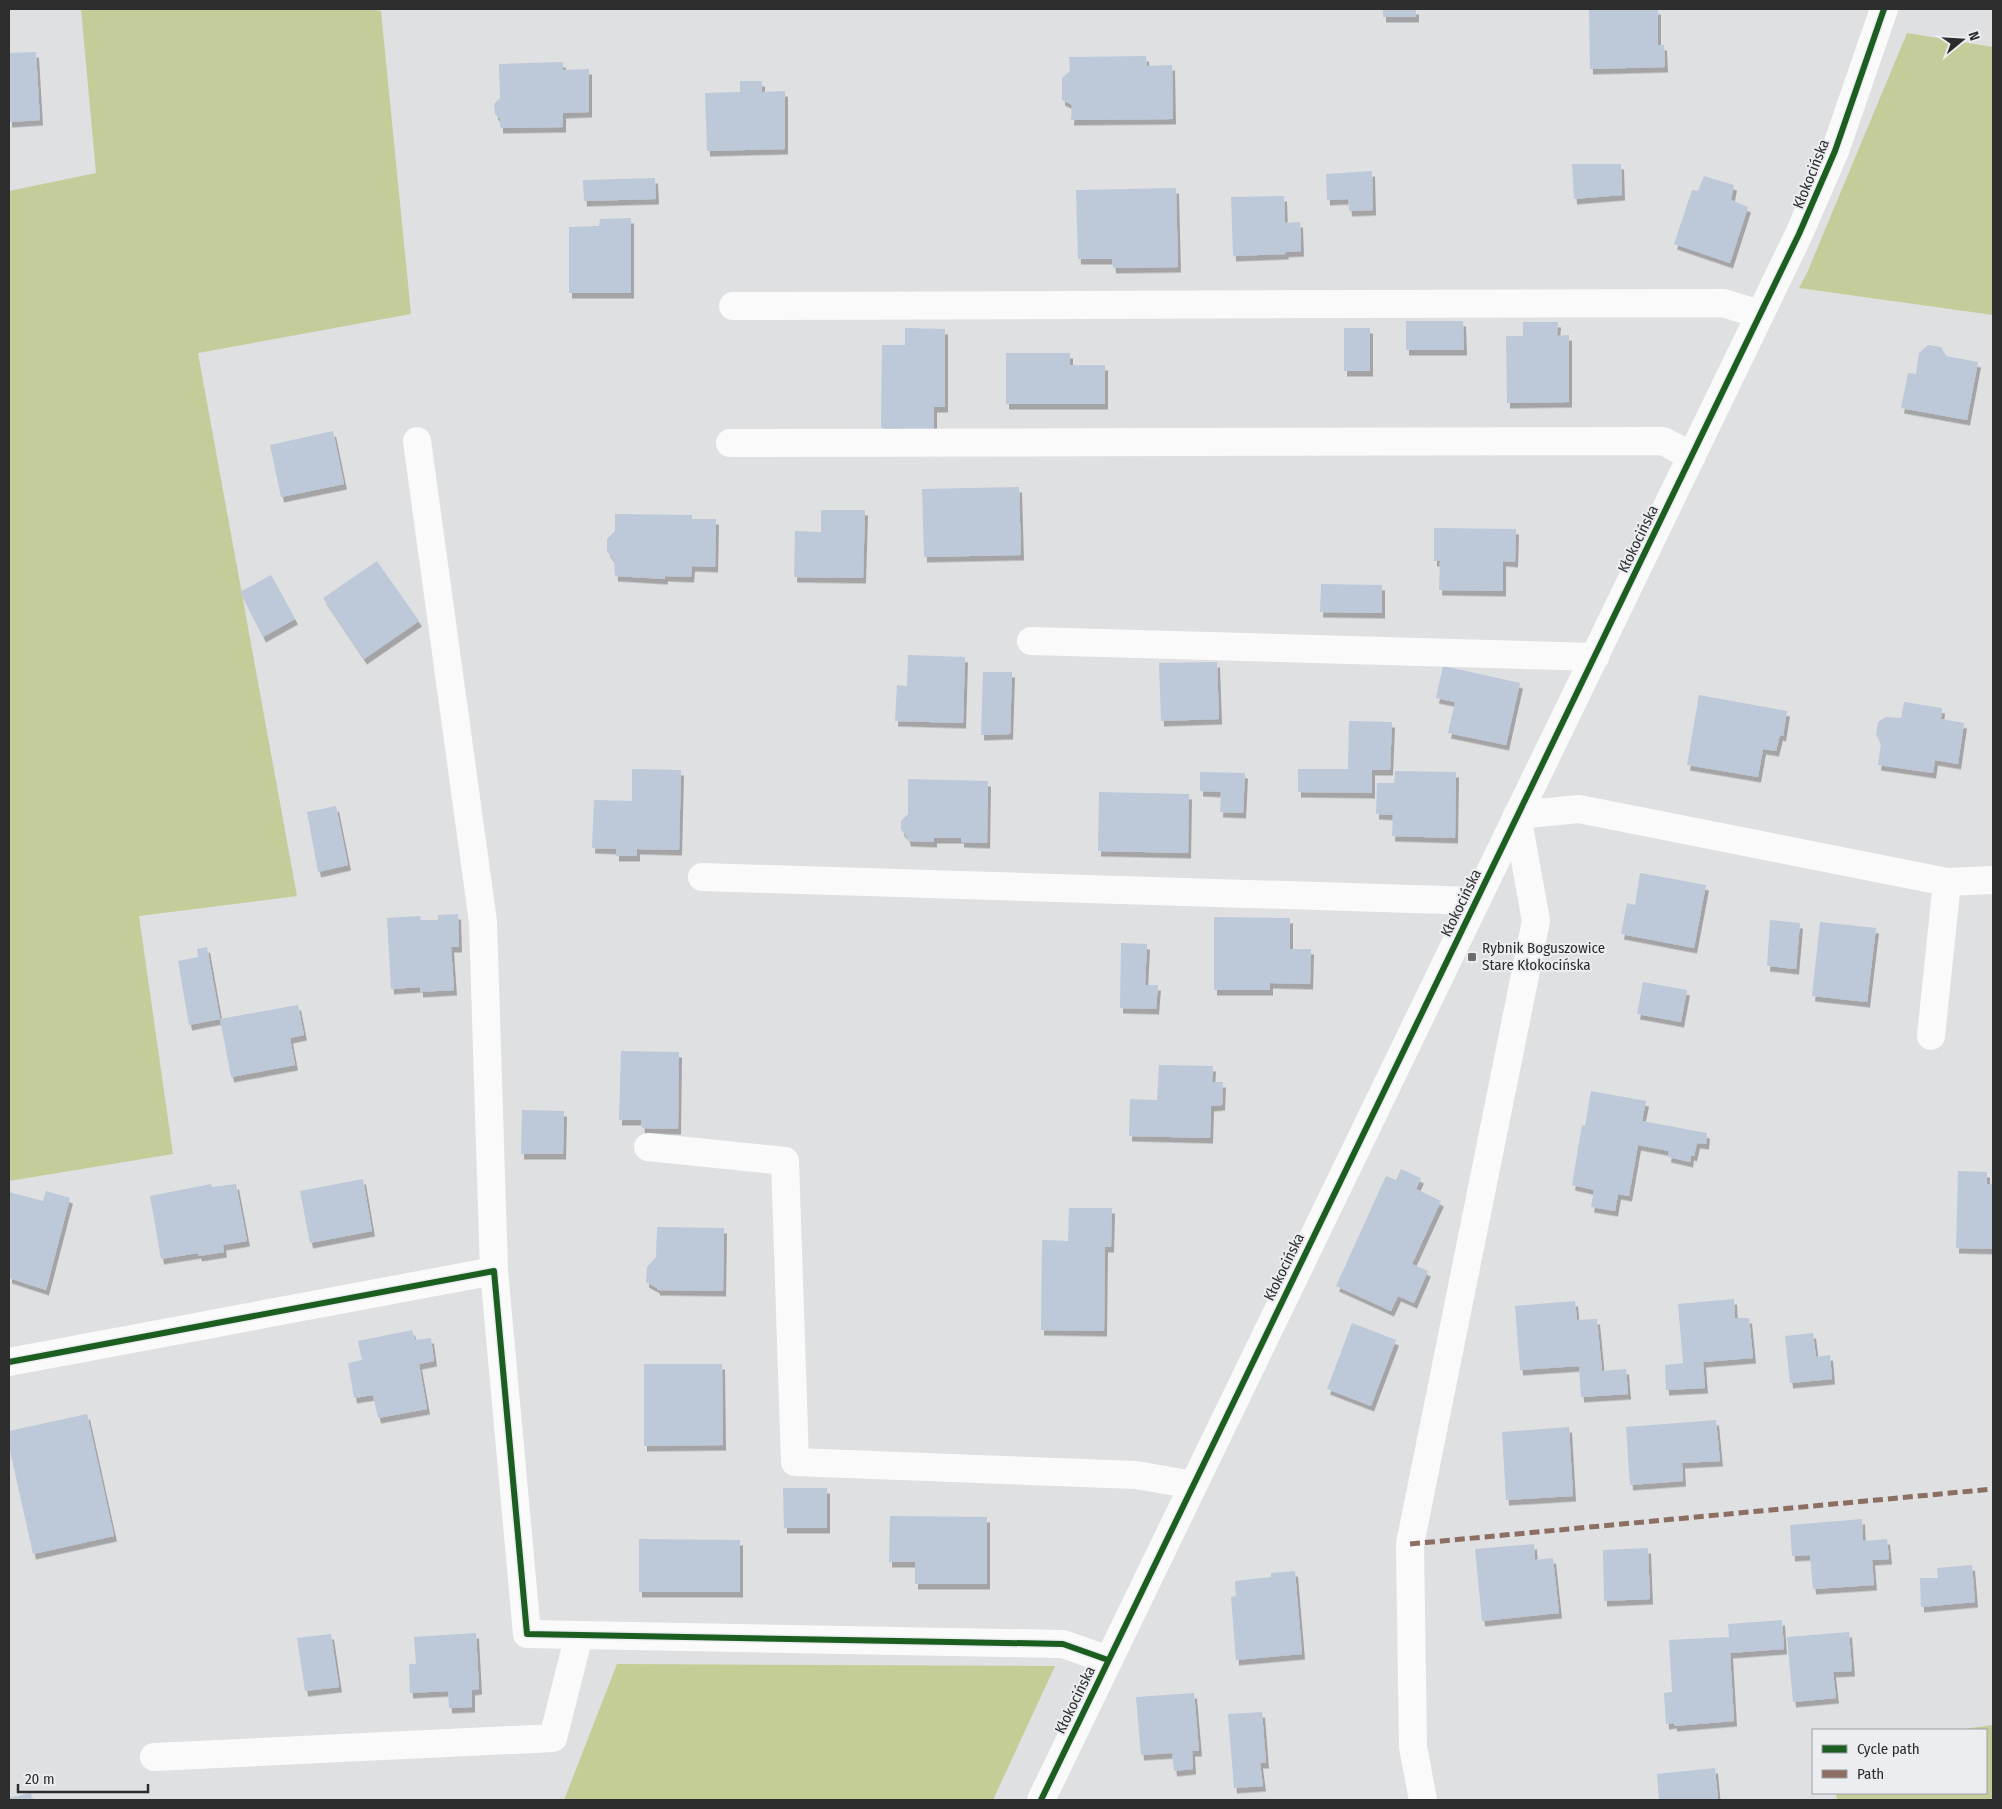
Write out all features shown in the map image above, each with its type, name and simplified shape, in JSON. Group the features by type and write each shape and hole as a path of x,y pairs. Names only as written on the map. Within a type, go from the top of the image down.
{"street":[{"name":"Kłokocińska","path":"1041,1800 1799,234 1835,150 1884,9"},
{"path":"733,306 1723,303 1759,314"},
{"path":"417,441 483,922 494,1271 527,1634 1063,1644 1108,1660"},
{"path":"730,443 1663,441 1692,456"},
{"path":"1031,641 1595,657"},
{"path":"1423,1800 1413,1747 1410,1544 1536,921 1517,815 1579,808 1947,882 1993,880"},
{"path":"702,877 1476,901"},
{"path":"1931,1036 1947,882"},
{"path":"648,1147 786,1160 795,1462 1136,1475 1193,1485"},
{"path":"9,1362 494,1271"},
{"path":"154,1757 553,1738 579,1635"}],"green space":[{"path":"81,9 371,9 381,11 411,314 198,353 297,896 139,916 173,1154 9,1181 9,191 96,173"},
{"path":"1907,33 1993,47 1993,315 1799,288 1807,273"},
{"path":"617,1664 1055,1666 993,1800 564,1800"},
{"path":"1993,1725 1993,1800 1837,1800 1836,1794 1987,1794 1987,1729 1963,1729"}],"building":[{"path":"1383,9 1416,9 1416,17 1383,17"},
{"path":"1589,9 1658,9 1658,45 1664,45 1665,67 1590,69"},
{"path":"36,52 40,120 9,122 9,53"},
{"path":"1146,56 1147,66 1172,65 1173,119 1071,120 1072,105 1062,100 1062,78 1070,71 1069,57"},
{"path":"563,62 563,70 589,69 589,112 563,113 563,127 500,128 500,119 495,114 494,104 500,98 499,64"},
{"path":"740,81 762,81 762,92 785,91 785,149 707,151 705,93 740,92"},
{"path":"1572,164 1621,164 1622,195 1574,199"},
{"path":"1372,171 1373,210 1349,211 1348,199 1327,200 1326,174"},
{"path":"1704,176 1734,185 1731,200 1748,207 1730,263 1674,244 1692,190 1698,191"},
{"path":"655,178 656,199 584,201 583,180"},
{"path":"1176,188 1178,267 1113,268 1112,259 1078,259 1076,190"},
{"path":"1284,196 1285,223 1300,222 1301,251 1285,252 1286,254 1233,256 1231,197"},
{"path":"631,218 631,293 569,293 569,227 599,226 600,219"},
{"path":"1406,321 1463,321 1464,350 1406,350"},
{"path":"1523,322 1558,322 1557,336 1569,335 1569,402 1507,403 1506,336 1523,336"},
{"path":"905,328 945,329 945,407 934,407 934,430 881,428 882,345 905,345"},
{"path":"1344,328 1370,328 1370,371 1344,371"},
{"path":"1928,345 1941,347 1946,356 1978,362 1967,420 1901,408 1908,373 1916,374 1919,353"},
{"path":"1006,353 1070,353 1070,365 1105,365 1105,404 1006,404"},
{"path":"333,431 344,484 281,497 270,445"},
{"path":"1019,487 1021,555 924,557 922,489"},
{"path":"821,510 865,510 863,578 794,577 795,531 821,532"},
{"path":"615,514 692,515 692,519 716,519 715,567 692,566 691,577 665,576 665,579 615,576 614,560 607,551 607,539 615,531"},
{"path":"1434,528 1516,529 1515,562 1503,561 1503,591 1439,590 1440,561 1434,561"},
{"path":"377,561 419,621 364,659 323,598"},
{"path":"271,575 295,619 263,637 240,592"},
{"path":"1321,584 1382,585 1382,613 1320,612"},
{"path":"908,655 965,657 963,723 895,721 897,685 907,686"},
{"path":"1217,662 1219,719 1161,721 1159,663"},
{"path":"1443,666 1520,683 1506,745 1448,733 1455,702 1436,698"},
{"path":"983,672 1012,672 1010,734 981,735"},
{"path":"1699,695 1787,711 1783,736 1780,735 1776,751 1763,749 1758,777 1687,765"},
{"path":"1904,702 1942,708 1941,719 1964,723 1958,764 1935,760 1933,773 1878,765 1881,743 1876,735 1878,722 1886,717 1901,718"},
{"path":"1349,721 1392,722 1390,770 1372,770 1372,793 1298,792 1298,769 1348,769"},
{"path":"632,769 681,770 679,850 637,849 637,856 616,856 616,849 592,848 594,800 632,801"},
{"path":"1395,771 1456,772 1455,838 1392,836 1393,815 1376,814 1377,783 1394,783"},
{"path":"1200,772 1245,773 1243,813 1220,812 1221,792 1200,791"},
{"path":"908,779 988,781 987,843 961,842 961,838 934,838 934,842 908,841 901,830 901,821 908,814"},
{"path":"1099,792 1189,794 1188,853 1098,851"},
{"path":"336,806 348,865 318,872 307,812"},
{"path":"1640,873 1706,885 1694,948 1621,934 1627,903 1635,905"},
{"path":"458,914 459,947 451,947 454,990 420,992 420,987 391,989 387,918 420,916 421,920 438,920 438,915"},
{"path":"1214,917 1290,918 1290,949 1311,949 1310,984 1270,983 1270,990 1214,990"},
{"path":"1770,920 1800,923 1796,969 1767,966"},
{"path":"1820,922 1876,928 1867,1002 1812,996"},
{"path":"1121,943 1147,944 1145,985 1158,985 1156,1009 1120,1008"},
{"path":"207,947 220,1019 189,1025 178,961 198,957 197,949"},
{"path":"1643,982 1687,990 1681,1022 1637,1014"},
{"path":"298,1005 304,1035 290,1038 295,1065 231,1077 220,1019"},
{"path":"621,1051 679,1052 678,1129 642,1128 641,1120 619,1120"},
{"path":"1159,1065 1213,1066 1212,1082 1223,1082 1222,1105 1211,1106 1210,1138 1129,1136 1130,1099 1157,1100"},
{"path":"1591,1091 1646,1101 1642,1121 1707,1133 1706,1144 1697,1143 1694,1156 1691,1155 1690,1162 1668,1157 1669,1151 1638,1145 1629,1196 1618,1194 1615,1211 1591,1207 1594,1190 1572,1185 1582,1125 1585,1126"},
{"path":"522,1110 564,1111 563,1154 521,1154"},
{"path":"1401,1169 1421,1178 1416,1189 1441,1201 1412,1264 1428,1271 1414,1303 1398,1296 1391,1311 1336,1286 1386,1176 1396,1180"},
{"path":"1958,1171 1987,1172 1987,1184 1993,1184 1993,1249 1956,1248"},
{"path":"363,1179 372,1231 310,1243 300,1191"},
{"path":"211,1184 212,1187 236,1184 247,1241 223,1245 224,1252 199,1256 198,1253 161,1259 150,1196"},
{"path":"46,1191 70,1198 46,1290 9,1278 9,1192 43,1201"},
{"path":"1069,1208 1112,1208 1111,1247 1105,1247 1104,1331 1041,1330 1042,1240 1068,1241"},
{"path":"657,1227 724,1228 723,1291 657,1290 657,1288 646,1282 647,1267 656,1257"},
{"path":"1734,1299 1735,1318 1749,1318 1753,1358 1703,1362 1705,1388 1666,1390 1665,1365 1683,1363 1678,1304"},
{"path":"1575,1301 1577,1320 1597,1319 1602,1371 1626,1369 1628,1394 1581,1397 1579,1366 1520,1370 1515,1306"},
{"path":"1352,1323 1396,1340 1371,1406 1327,1389"},
{"path":"412,1330 415,1340 431,1338 434,1361 419,1364 427,1409 378,1418 373,1395 354,1398 348,1363 362,1360 358,1341"},
{"path":"1813,1333 1816,1357 1830,1355 1832,1379 1790,1383 1785,1336"},
{"path":"644,1364 722,1364 723,1445 644,1446"},
{"path":"87,1414 114,1536 33,1554 9,1446 9,1431"},
{"path":"1716,1420 1720,1461 1682,1463 1683,1481 1630,1485 1626,1427"},
{"path":"1569,1427 1573,1496 1506,1500 1502,1432"},
{"path":"783,1488 827,1488 827,1528 784,1528"},
{"path":"890,1516 987,1517 987,1584 915,1584 915,1562 889,1562"},
{"path":"1862,1519 1863,1541 1887,1539 1889,1559 1872,1560 1874,1585 1813,1589 1810,1555 1792,1556 1790,1525"},
{"path":"639,1539 740,1540 740,1592 639,1592"},
{"path":"1534,1544 1535,1560 1553,1558 1559,1613 1482,1621 1475,1549"},
{"path":"1648,1548 1650,1599 1604,1601 1603,1550"},
{"path":"1972,1565 1975,1602 1921,1607 1920,1578 1938,1578 1937,1568"},
{"path":"1295,1571 1302,1654 1236,1660 1231,1597 1236,1596 1235,1581 1271,1577 1271,1573"},
{"path":"1782,1620 1784,1649 1730,1653 1734,1721 1674,1726 1674,1723 1666,1724 1664,1693 1672,1692 1669,1640 1729,1637 1728,1624"},
{"path":"1849,1632 1852,1671 1833,1672 1836,1698 1793,1702 1787,1637"},
{"path":"476,1633 479,1689 472,1690 472,1707 449,1708 448,1691 410,1693 409,1664 416,1664 414,1637"},
{"path":"331,1634 339,1687 305,1691 297,1638"},
{"path":"1194,1693 1199,1751 1192,1751 1193,1769 1174,1771 1172,1753 1141,1755 1136,1697"},
{"path":"1262,1712 1266,1763 1260,1763 1263,1786 1234,1788 1228,1714"},
{"path":"1715,1768 1718,1800 1659,1800 1657,1774"},
{"path":"31,1793 32,1800 9,1800 9,1798"}],"marked path":[{"path":"1410,1544 1993,1489"}],"cycle path":[{"path":"1041,1800 1799,234 1835,151 1884,9"},
{"path":"9,1362 494,1271 527,1634 1063,1644 1108,1660"}],"place":[{"name":"Rybnik Boguszowice Stare Kłokocińska","path":"1472,957"}]}
